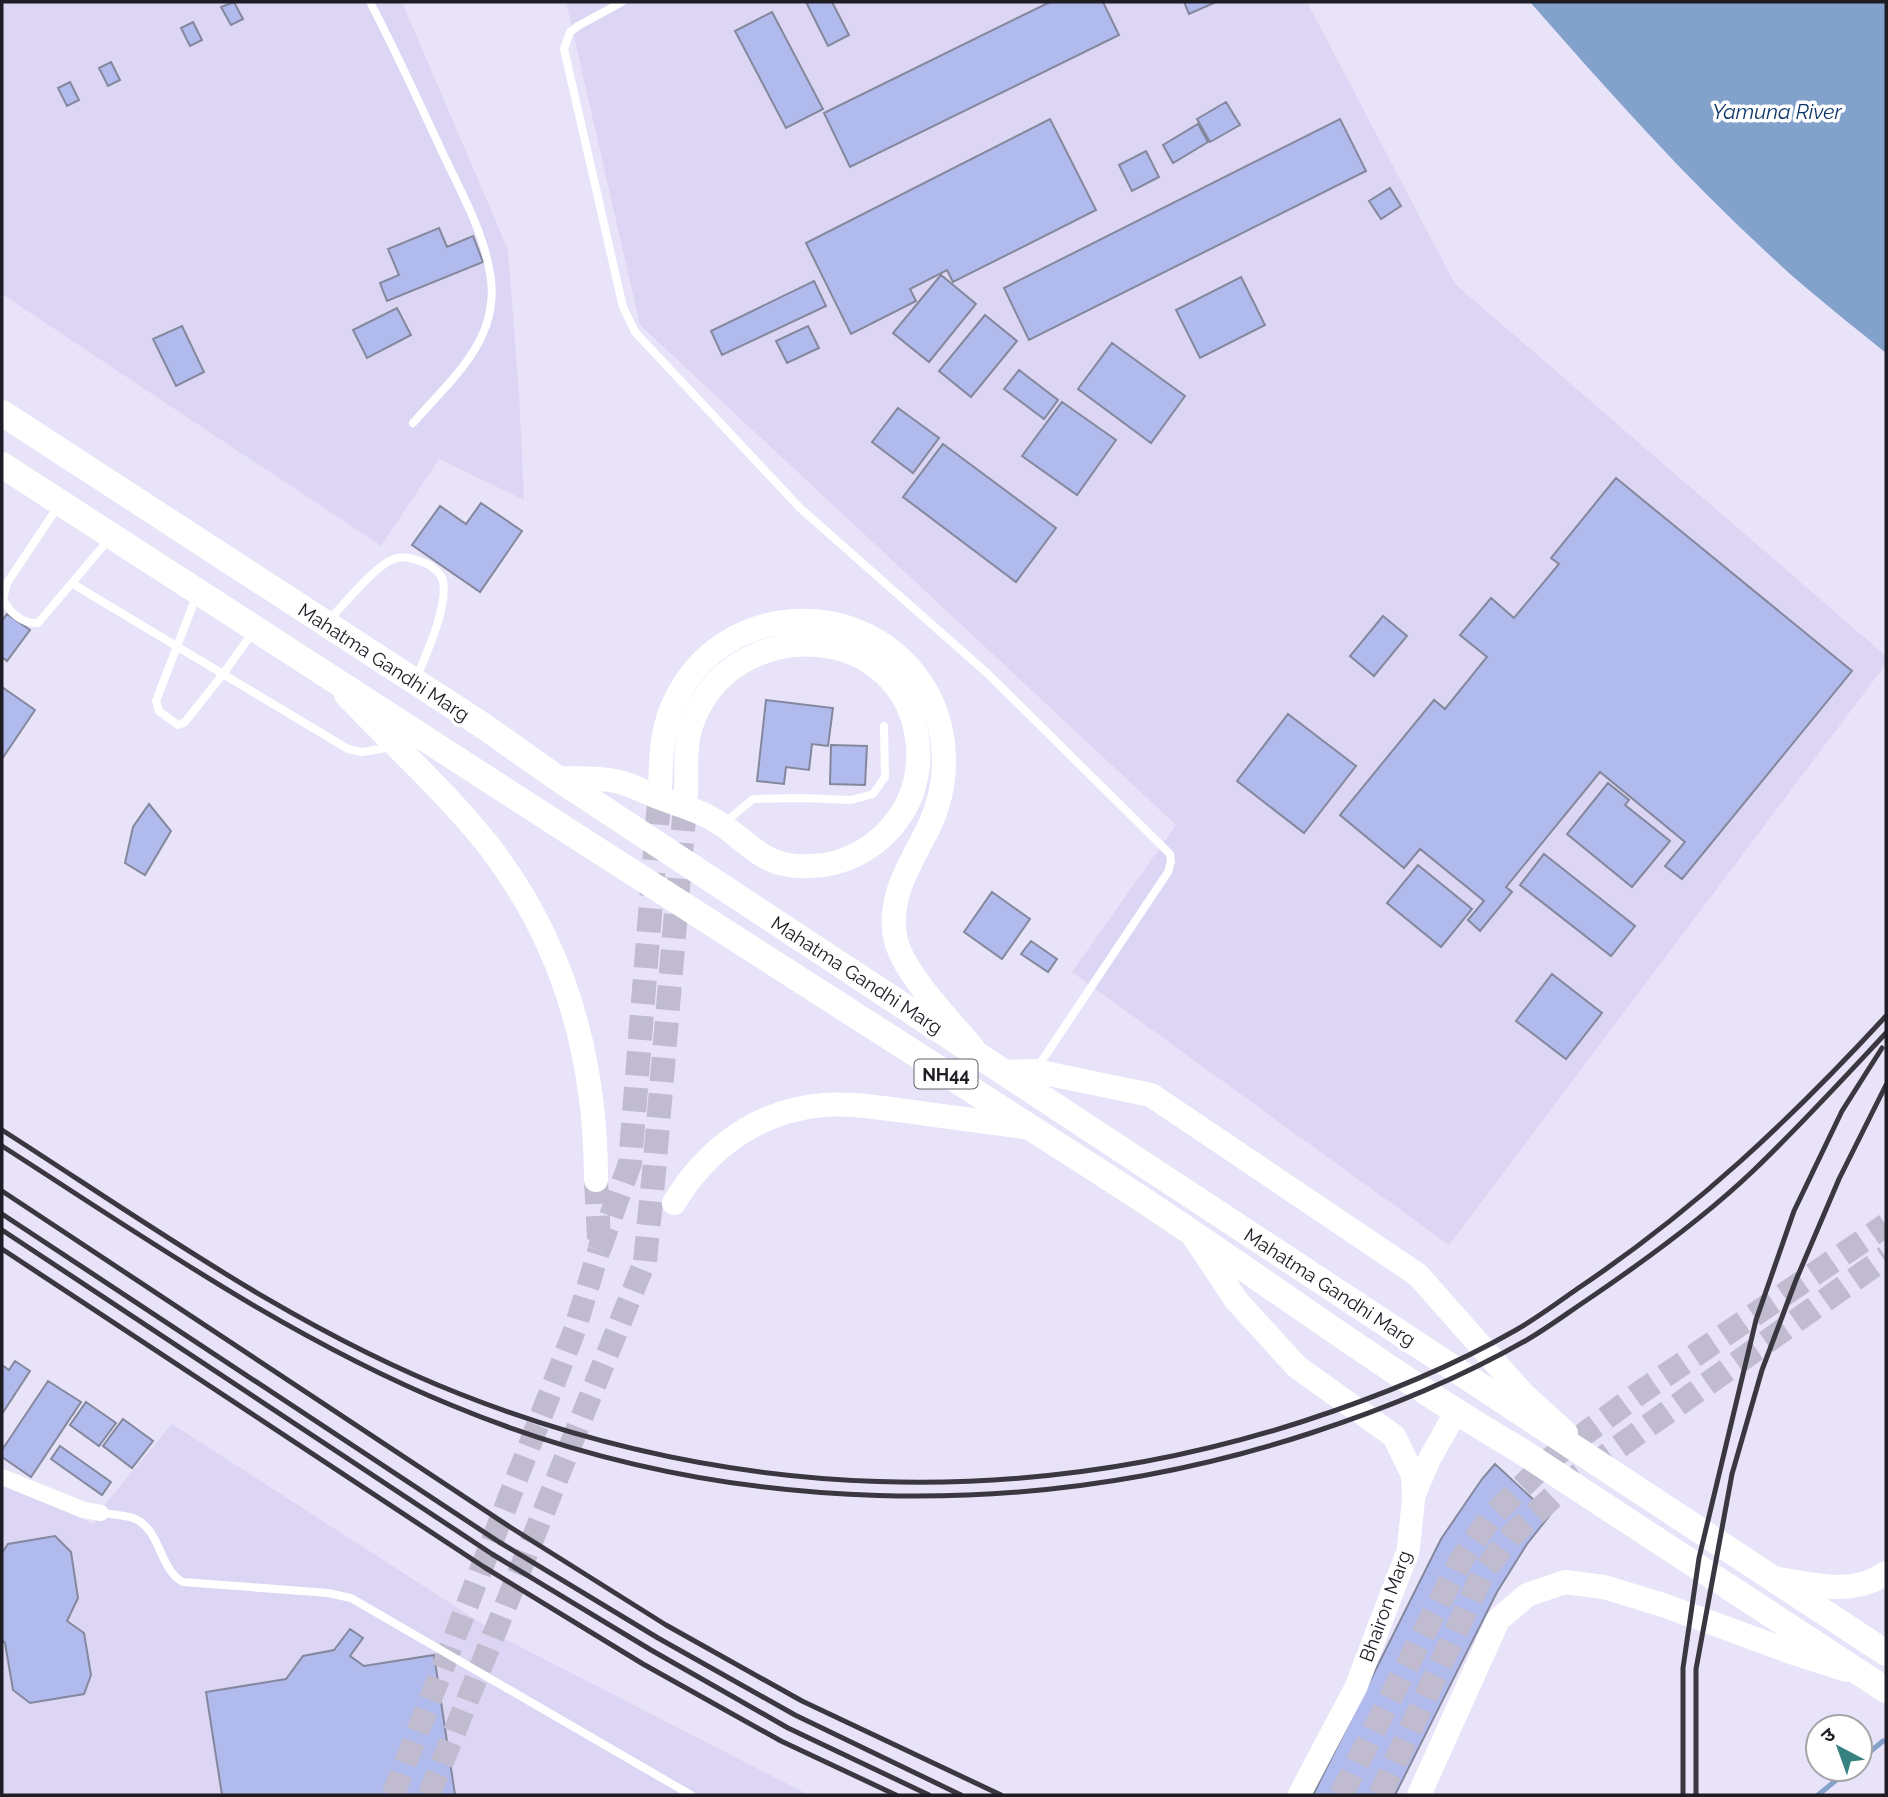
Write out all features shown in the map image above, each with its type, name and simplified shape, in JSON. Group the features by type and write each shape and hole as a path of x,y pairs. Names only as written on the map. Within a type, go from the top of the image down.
{"highway":[{"name":"Mahatma Gandhi Marg","path":"2,413 415,682 1886,1653"},
{"name":"Mahatma Gandhi Marg","path":"2,465 1190,1230 1456,1412 1876,1683"}],"main road":[{"path":"660,790 661,747 674,703 699,665 729,640 765,625 804,619 842,624 891,650 917,677 927,693 935,710 944,749 943,778 937,807 903,877 895,903 894,929 897,943 909,969 979,1055"},
{"path":"557,778 616,781 710,817 763,858 794,866 842,861 857,855 883,836 903,811 915,782 918,766 917,734 913,719 889,678 862,658 846,650 820,644 776,647 743,660 717,682 698,710 687,743 686,794"},
{"path":"329,678 488,846 526,900 555,959 580,1031 594,1105 596,1180"},
{"path":"1004,1072 1035,1071 1151,1094 1418,1275 1524,1395 1610,1473"},
{"path":"674,1203 698,1168 729,1139 766,1119 804,1108 845,1105 1031,1128"},
{"path":"1190,1230 1236,1300 1297,1367 1394,1436 1413,1475 1414,1495"},
{"name":"Bhairon Marg","path":"1299,1795 1356,1687 1408,1551 1414,1495 1430,1458 1456,1412"},
{"path":"1769,1577 1836,1589 1874,1581 1886,1573"},
{"path":"1419,1795 1498,1620 1527,1595 1565,1582 1604,1587 1639,1598 1876,1683"}],"street":[{"path":"2,1477 84,1510 100,1513"}],"lane":[{"path":"370,2 484,245 490,271 492,296 484,330 468,358 413,423"},
{"path":"622,2 570,32 564,48 623,307 635,332 800,508 988,674 1170,854 1168,872 1035,1071"},
{"path":"60,503 7,583 3,599 10,612 23,620 38,623 111,536"},
{"path":"326,624 379,568 393,559 411,557 432,566 443,579 442,602 431,642 415,682"},
{"path":"73,584 353,751 395,746"},
{"path":"198,592 156,705 159,711 178,725 184,722 223,674 255,629"},
{"path":"721,826 753,799 851,800 873,793 886,777 884,726"},
{"path":"100,1513 135,1518 143,1524 153,1536 175,1577 183,1582 328,1593 351,1598 691,1795"}],"shaded area":[{"path":"2,2 402,2 508,250 524,500 439,459 381,546 2,294"},
{"path":"566,2 1307,2 1455,284 1886,656 1886,664 1449,1245 1072,972 1176,825 640,325"},
{"path":"172,1424 509,1641 809,1795 2,1795 2,1485 94,1524 102,1508"}],"water":[{"name":"Yamuna River","path":"1530,2 1886,2 1886,353 1804,286 1731,219 1628,112"}],"building":[{"path":"234,2 243,19 231,25 221,7"},
{"path":"806,2 832,2 849,35 828,46"},
{"path":"1050,2 1103,2 1119,35 850,167 824,113"},
{"path":"1184,2 1216,2 1189,14"},
{"path":"772,12 823,109 786,128 735,31"},
{"path":"193,22 202,40 190,46 181,28"},
{"path":"111,62 120,80 108,86 99,68"},
{"path":"70,82 79,100 67,106 58,88"},
{"path":"1226,102 1240,125 1210,142 1197,119"},
{"path":"1050,119 1096,210 953,282 947,270 910,289 916,301 851,334 806,243"},
{"path":"1340,119 1366,171 1029,340 1004,288"},
{"path":"1198,124 1208,142 1173,163 1163,145"},
{"path":"1146,151 1159,177 1132,191 1119,165"},
{"path":"1390,188 1401,206 1381,219 1369,201"},
{"path":"439,228 447,247 473,236 483,262 387,301 380,283 399,275 388,249"},
{"path":"941,275 976,304 929,362 893,333"},
{"path":"1241,277 1265,325 1200,358 1176,310"},
{"path":"814,281 826,306 722,355 711,331"},
{"path":"397,308 411,335 367,358 353,330"},
{"path":"985,315 1017,341 971,397 939,371"},
{"path":"182,326 204,372 176,386 153,339"},
{"path":"808,326 819,348 787,363 776,341"},
{"path":"1112,343 1185,396 1151,443 1078,389"},
{"path":"1019,370 1058,400 1044,419 1004,389"},
{"path":"1062,402 1116,440 1077,495 1022,456"},
{"path":"898,408 939,438 913,473 872,442"},
{"path":"943,444 1056,528 1016,582 903,497"},
{"path":"1616,478 1852,671 1682,879 1665,866 1685,842 1600,772 1506,887 1512,892 1480,931 1468,920 1484,901 1420,849 1404,868 1340,815 1434,700 1445,709 1487,657 1460,635 1491,598 1514,618 1559,564 1551,558"},
{"path":"481,503 522,531 480,592 412,545 440,506 466,524"},
{"path":"7,614 30,630 7,661 2,657 2,621"},
{"path":"1383,616 1407,636 1374,676 1350,656"},
{"path":"2,687 35,710 2,759"},
{"path":"766,700 833,708 828,746 812,744 809,770 786,767 784,784 757,781"},
{"path":"1288,714 1356,766 1304,833 1237,781"},
{"path":"831,745 867,746 865,785 830,784"},
{"path":"1608,783 1629,800 1625,805 1670,841 1632,887 1567,834"},
{"path":"149,804 171,831 145,875 125,863 133,827"},
{"path":"1544,854 1635,926 1611,956 1520,885"},
{"path":"1418,865 1472,909 1441,947 1387,903"},
{"path":"992,892 1030,919 1002,959 964,932"},
{"path":"1031,941 1057,959 1048,972 1021,954"},
{"path":"1552,974 1602,1013 1566,1059 1516,1021"},
{"path":"15,1361 30,1371 2,1414 2,1365 9,1370"},
{"path":"48,1381 81,1402 31,1477 2,1457 2,1450"},
{"path":"86,1402 116,1423 99,1446 70,1425"},
{"path":"123,1419 153,1441 132,1468 103,1446"},
{"path":"60,1446 111,1482 102,1495 51,1459"},
{"path":"1495,1464 1550,1515 1527,1544 1497,1592 1395,1795 1313,1795 1441,1539"},
{"path":"55,1536 71,1552 78,1598 67,1621 84,1633 91,1675 84,1694 30,1703 13,1690 5,1643 2,1640 2,1553 8,1544"},
{"path":"350,1629 363,1638 350,1656 364,1666 434,1655 455,1795 222,1795 206,1692 286,1679 303,1656 334,1650"}],"waterway":[{"path":"1874,1748 1883,1741"},
{"path":"1818,1795 1833,1783"}],"tunnel":[{"path":"599,1250 630,1163 660,790"},
{"path":"645,1261 686,794"},
{"path":"596,1180 599,1239"},
{"path":"1341,1795 1461,1560 1491,1517 1549,1460 1641,1392 1886,1225"},
{"path":"393,1795 575,1329 599,1250"},
{"path":"1380,1795 1484,1571 1511,1536 1569,1482 1886,1257"},
{"path":"429,1795 645,1261"}],"railway":[{"path":"2,1130 225,1274 282,1307 399,1368 460,1394 563,1430 667,1456 772,1473 878,1482 985,1480 1091,1470 1196,1451 1301,1422 1356,1403 1411,1382 1490,1344 1532,1320 1620,1259 1702,1195 1778,1127 1886,1016"},
{"path":"2,1146 220,1286 333,1350 451,1405 554,1442 661,1470 769,1488 878,1496 988,1494 1097,1483 1205,1463 1311,1433 1366,1414 1500,1355 1541,1332 1715,1205 1788,1136 1886,1033"},
{"path":"1683,1795 1683,1668 1699,1558 1756,1320 1794,1211 1842,1111 1882,1048"},
{"path":"1696,1795 1696,1669 1732,1474 1762,1370 1796,1280 1839,1179 1886,1085"},
{"path":"2,1191 510,1527 666,1625 802,1701 1001,1795"},
{"path":"2,1214 499,1542 658,1638 795,1715 961,1795"},
{"path":"2,1230 492,1554 651,1650 788,1728 929,1795"},
{"path":"2,1249 484,1567 643,1664 781,1741 896,1795"}]}
